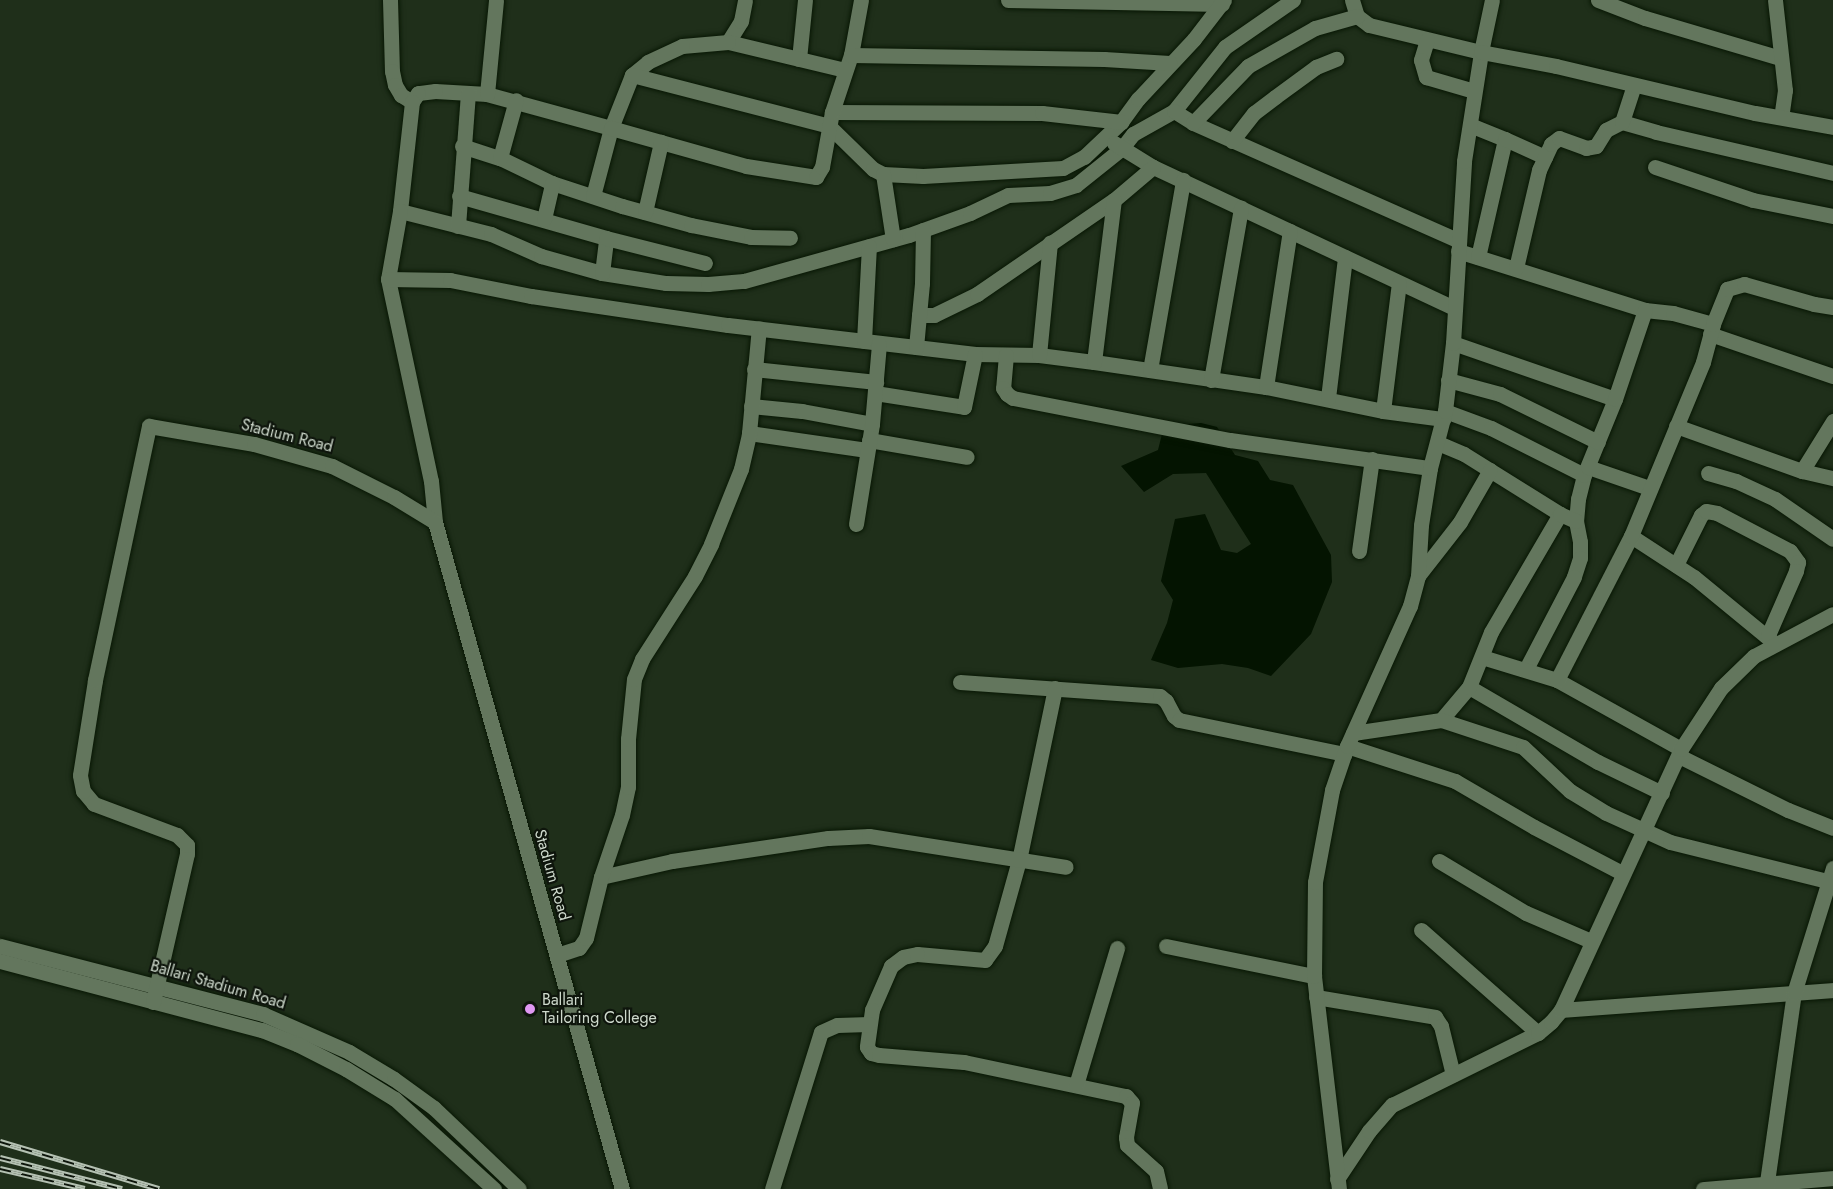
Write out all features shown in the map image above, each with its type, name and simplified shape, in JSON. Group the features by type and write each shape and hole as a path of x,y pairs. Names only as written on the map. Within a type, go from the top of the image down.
{"street":[{"path":"390,0 392,71 395,85 401,95 412,102"},
{"path":"487,94 496,0"},
{"path":"728,42 741,21 745,0"},
{"path":"799,59 805,0"},
{"path":"435,522 431,481 388,279 400,211 412,102 418,93 430,91 487,94 516,100 746,166 810,178 819,174 831,119 851,55 861,0"},
{"path":"1008,0 1223,2"},
{"path":"400,211 491,234 558,262 602,273 666,283 720,283 744,280 923,230 970,213 1008,195 1062,191 1086,178 1122,148 1133,134 1174,111 1225,47 1293,0"},
{"path":"1352,0 1357,16 1369,25 1481,52 1833,127"},
{"path":"1338,1184 1314,976 1316,882 1332,790 1348,744 1410,606 1418,576 1421,525 1430,468 1444,415 1453,343 1464,161 1474,91 1492,0"},
{"path":"1598,0 1664,24 1780,58"},
{"path":"1772,1 1785,90 1782,117"},
{"path":"831,119 873,169 883,174 922,176 1063,168 1084,157 1121,122 1170,63 1194,39 1223,2"},
{"path":"1193,123 1248,66 1315,28 1357,16"},
{"path":"1427,40 1421,60 1426,77 1474,91"},
{"path":"593,196 611,128 632,75 648,62 682,46 728,42 845,70"},
{"path":"851,55 1104,59 1170,63"},
{"path":"1232,141 1261,108 1316,67 1336,58"},
{"path":"632,75 831,119 1042,113 1121,122"},
{"path":"1622,122 1634,85"},
{"path":"458,226 462,146 468,93"},
{"path":"500,158 516,100"},
{"path":"1174,111 1193,123 1478,257 1645,310 1673,313 1833,376"},
{"path":"1516,268 1529,208 1545,157 1554,139 1559,138 1592,149 1606,130 1622,122 1833,173"},
{"path":"1470,125 1545,157"},
{"path":"1105,138 1153,167 1454,308"},
{"path":"1478,257 1505,139"},
{"path":"645,212 661,142"},
{"path":"462,146 500,158 552,183 645,212 751,237 790,238"},
{"path":"919,315 934,315 977,294 1114,200 1153,167"},
{"path":"1655,167 1753,200 1833,216"},
{"path":"883,174 893,239"},
{"path":"1150,370 1183,180"},
{"path":"544,219 552,183"},
{"path":"459,196 606,238 705,263"},
{"path":"1094,362 1114,200"},
{"path":"1211,380 1241,208"},
{"path":"916,347 923,230"},
{"path":"1266,387 1290,231"},
{"path":"602,273 606,238"},
{"path":"1039,355 1050,243"},
{"path":"856,524 872,424 875,388 869,246"},
{"path":"1328,398 1345,257"},
{"path":"388,279 450,280 566,301 759,328 975,354 1039,355 1094,362 1266,387 1383,411 1444,415 1491,428 1586,471 1649,488"},
{"path":"1383,411 1399,283"},
{"path":"1557,680 1631,536 1703,362 1722,297 1727,289 1734,285 1759,287 1814,304 1833,306"},
{"path":"1526,669 1574,577 1580,558 1576,521 1586,471 1615,399 1645,310"},
{"path":"560,954 579,948 590,926 601,877 615,838 628,787 628,739 634,680 642,659 676,608 711,544 741,469 749,433 759,328"},
{"path":"1453,343 1615,399"},
{"path":"754,369 875,388 964,407 975,354"},
{"path":"1006,355 1003,388 1013,398 1241,442 1430,468"},
{"path":"1448,380 1500,394 1598,442"},
{"path":"751,406 802,411 872,424"},
{"path":"1802,471 1833,421"},
{"name":"Stadium Road","path":"153,1002 187,854 187,845 177,835 94,804 83,791 80,782 95,680 149,426 254,444 332,466 394,497 435,522 560,954 622,1189"},
{"path":"1676,426 1802,471 1833,478"},
{"path":"749,433 967,457"},
{"path":"1438,443 1464,454 1560,514 1576,521"},
{"path":"1359,551 1372,459"},
{"path":"1418,576 1460,522 1490,470"},
{"path":"1708,473 1736,481 1775,499 1833,539"},
{"path":"1676,566 1701,515 1706,511 1717,513 1790,551 1798,562 1796,572 1772,640"},
{"path":"1441,720 1469,687 1491,632 1560,514"},
{"path":"1631,536 1676,566 1772,640"},
{"path":"1338,1184 1369,1131 1392,1105 1538,1033 1561,1010 1622,873 1646,830 1680,752 1721,688 1772,640 1833,614"},
{"path":"1482,657 1557,680 1680,752 1788,810 1833,828"},
{"path":"960,682 1160,696 1179,720 1348,744 1455,781 1534,827 1622,873"},
{"path":"1469,687 1598,762 1662,793"},
{"path":"1055,688 1019,860 995,946 985,960 918,954 903,957 891,966 869,1024 867,1047 871,1053 879,1055 964,1062 1130,1098 1127,1145 1156,1171 1160,1189"},
{"path":"1348,744 1441,720 1523,747 1570,791 1606,813 1670,842 1725,857 1831,875 1794,993 1766,1187"},
{"path":"601,877 672,861 869,836 1066,867"},
{"path":"1439,861 1526,913 1591,941"},
{"path":"1421,930 1538,1033"},
{"name":"Ballari Stadium Road","path":"0,946 263,1014 349,1052 411,1090 486,1155 519,1189"},
{"path":"1166,946 1314,976"},
{"path":"1076,1085 1116,948"},
{"name":"Ballari Stadium Road","path":"0,961 262,1030 338,1064 395,1099 494,1189"},
{"path":"1561,1010 1833,990"},
{"path":"1316,997 1435,1017 1441,1026 1453,1075"},
{"path":"772,1189 821,1032 837,1025 869,1024"},
{"path":"472,1168 486,1155"},
{"path":"1703,1189 1766,1187 1833,1178"}],"shaded area":[{"path":"1201,423 1217,427 1235,455 1258,461 1270,480 1293,485 1331,555 1332,582 1311,634 1271,676 1248,668 1222,664 1178,668 1151,660 1167,623 1173,600 1161,581 1175,519 1205,514 1221,550 1237,553 1251,544 1206,473 1173,474 1144,492 1121,466 1158,450 1162,434 1176,425"}],"railway":[{"path":"0,1142 159,1189"},
{"path":"0,1158 122,1189"},
{"path":"0,1169 85,1189"}],"place":[{"name":"Ballari Tailoring College","path":"530,1009"}]}
